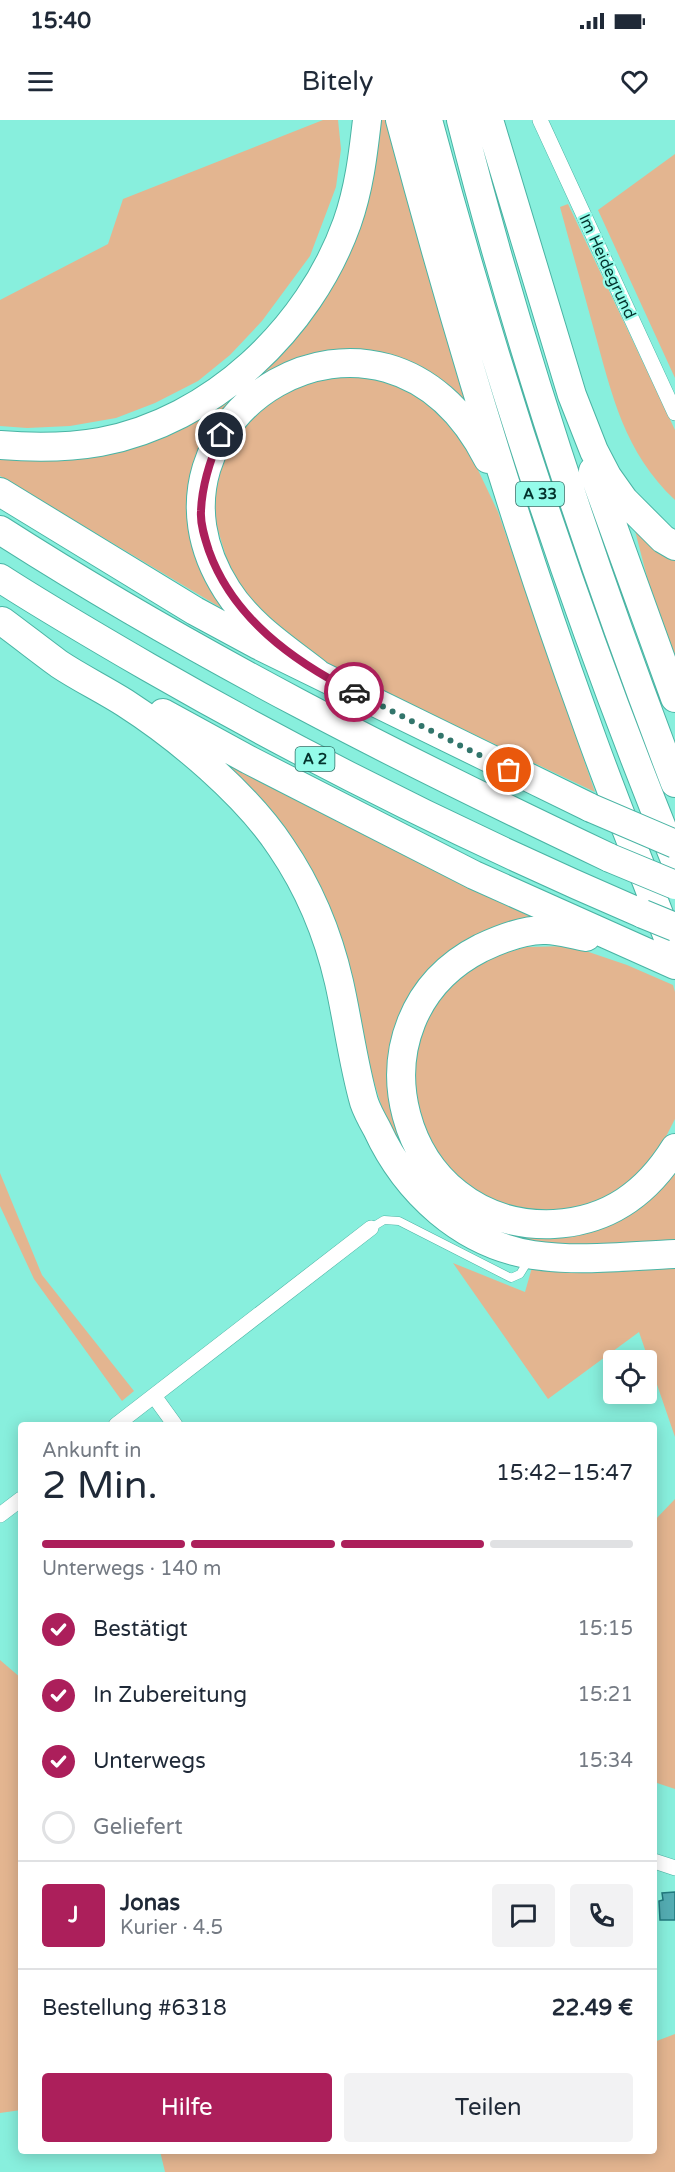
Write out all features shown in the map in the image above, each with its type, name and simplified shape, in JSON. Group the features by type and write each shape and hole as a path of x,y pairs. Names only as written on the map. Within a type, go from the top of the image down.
{"highway":[{"path":"0,445 42,448 69,446 132,434 205,401 250,364 293,321 330,264 348,222 361,172 367,120"},
{"path":"400,120 431,238 520,532 585,720 675,942"},
{"name":"A 33","path":"428,120 455,224 517,429 583,622 675,860"},
{"name":"A 33","path":"461,120 485,217 549,426 591,555 675,783"},
{"path":"489,120 572,395 607,476 644,522 663,539 675,546"},
{"path":"317,673 248,617 227,590 205,539 201,513 203,489 210,461 221,435 250,400 270,385 312,367 339,363 388,368 414,378 437,393 478,440 520,532"},
{"path":"572,395 575,417 608,516 675,698"},
{"path":"0,492 195,611 591,808 675,844"},
{"name":"A 2","path":"0,530 167,631 277,693 387,751 610,858 657,897 675,927"},
{"name":"A 2","path":"0,578 196,694 332,768 494,848 657,897"},
{"path":"1,620 249,760 474,875 675,965"},
{"path":"1,620 60,665 126,704 163,730 214,773 260,820 279,844 314,905 338,979 364,1103 382,1141 404,1177 433,1208 467,1232 501,1248 532,1255 570,1258 675,1254"},
{"path":"657,897 675,957"},
{"path":"643,951 545,930 501,939 466,956 444,974 418,1006 406,1036 400,1090 406,1119 418,1149 435,1173 458,1196 488,1212 516,1221 541,1224 567,1223 595,1216 624,1203 646,1187 675,1148"}],"street":[{"name":"Im Heidegrund","path":"540,120 675,413"},
{"path":"120,1422 371,1228"},
{"path":"154,1396 173,1422"},
{"path":"0,1515 18,1501"},
{"path":"657,1862 675,1868"}],"lane":[{"path":"371,1228 384,1220 399,1221 511,1278 520,1274 532,1255"}],"shaded area":[{"path":"323,120 338,120 341,149 336,187 310,256 262,321 230,355 198,381 155,403 116,418 70,426 27,428 0,426 0,300 108,244 123,199"},
{"path":"379,120 386,120 474,415 450,389 411,364 369,352 330,350 279,368 235,399 202,443 191,487 191,531 204,572 233,615 0,476 0,456 74,457 291,337"},
{"path":"675,154 675,378 598,210"},
{"path":"568,204 675,430 675,500 643,462 614,400 560,207"},
{"path":"338,375 383,379 427,399 469,451 498,512 595,792 328,665 256,610 233,580 212,510 228,438 295,384"},
{"path":"634,527 675,559 675,659 652,596"},
{"path":"222,760 539,921 477,936 392,1081 408,1159 383,1111 362,1043 347,968"},
{"path":"571,946 627,965 673,985 675,992 675,1119 654,1160 630,1183 591,1205 560,1213 520,1210 481,1198 433,1153 409,1083 422,1013 449,986 491,957 526,947"},
{"path":"675,1165 675,1241 570,1247 511,1242 459,1206 543,1234"},
{"path":"0,1173 42,1275 134,1391 122,1401 34,1279 0,1206"},
{"path":"453,1263 525,1292 533,1264 675,1265 675,1437 657,1384 657,1350 645,1350 639,1332 615,1350 603,1350 603,1359 548,1399"},
{"path":"675,1499 675,1789 657,1783 657,1518"},
{"path":"0,1660 18,1675 18,2110 0,2113"},
{"path":"675,2034 675,2172 165,2172 161,2154 657,2154 657,2041"}],"building":[{"path":"675,1892 675,1920 660,1920 659,1901 663,1900 662,1893"}],"way so far":[{"path":"354,692 509,770"}],"route":[{"path":"221,435 210,461 203,489 201,513 205,539 216,569 227,590 248,617 317,673 354,692"}]}
